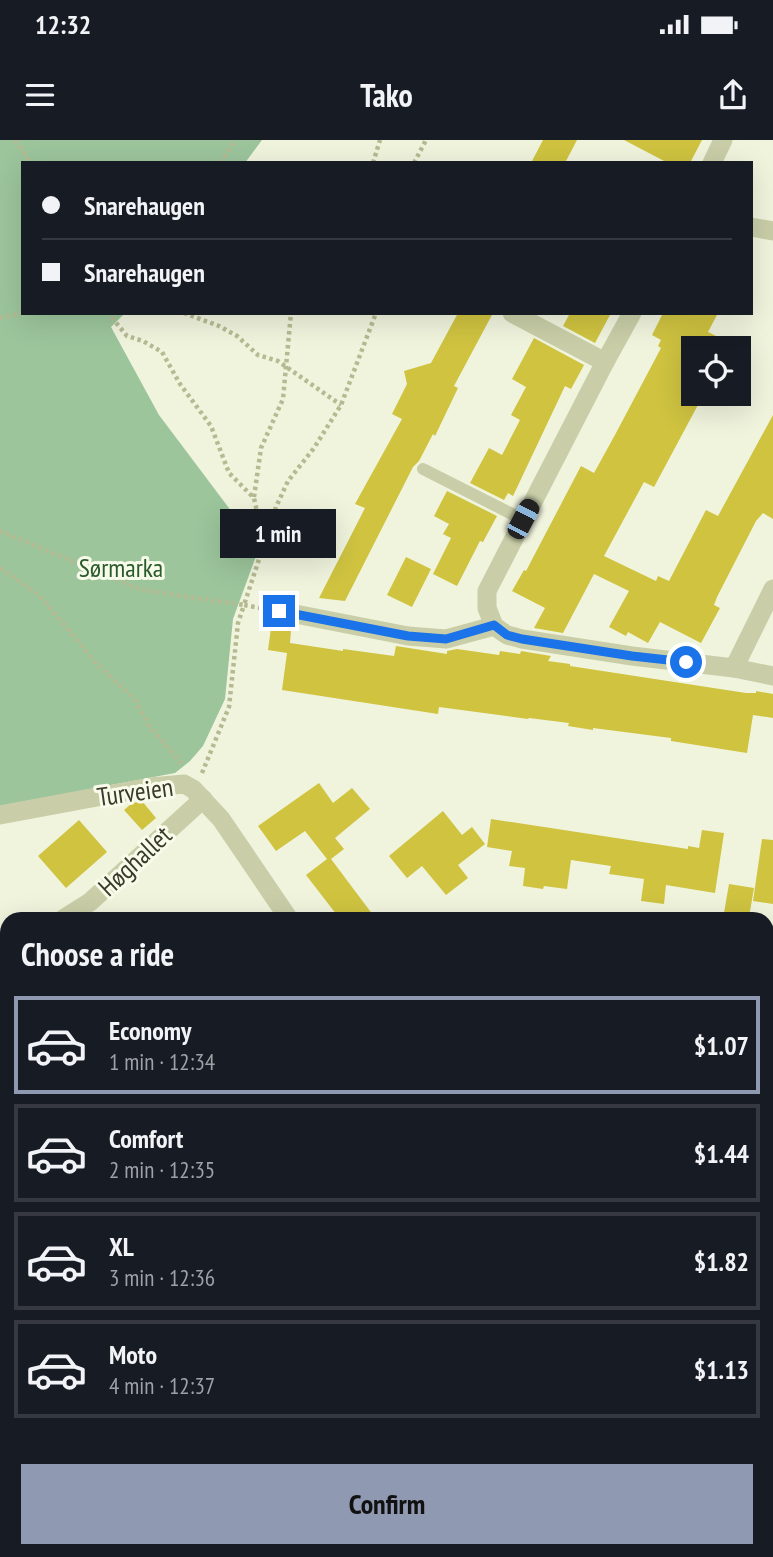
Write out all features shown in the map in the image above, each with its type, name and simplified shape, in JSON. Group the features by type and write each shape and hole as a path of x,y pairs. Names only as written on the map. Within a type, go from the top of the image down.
{"street":[{"path":"713,161 723,140"},
{"path":"753,227 773,231"},
{"path":"516,315 605,362"},
{"path":"631,315 487,591 486,608 494,625 507,635 522,639 734,668 773,676"},
{"path":"734,668 773,589"},
{"path":"279,611 408,636 446,639 494,625"},
{"name":"Turveien","path":"0,815 163,785 184,784 198,794 221,819 284,912"},
{"name":"Høghallet","path":"74,912 90,902 198,794"}],"lane":[{"path":"423,469 523,519"}],"path":[{"path":"15,140 30,161"},
{"path":"221,161 236,140"},
{"path":"374,161 380,140"},
{"path":"415,161 426,140"},
{"path":"0,318 21,313"},
{"path":"110,315 127,336 143,341 162,352 180,384 211,426 229,473 254,498"},
{"path":"189,315 219,326 258,355 278,361 341,405"},
{"path":"264,544 254,498 261,448 284,398 291,315"},
{"path":"198,794 229,707 238,623 276,507 288,481 314,448 341,405 375,315"},
{"path":"0,531 142,590 279,611"},
{"path":"0,568 39,595 97,664 134,698 149,726 185,767 198,794"}],"green space":[{"name":"Sørmarka","path":"0,140 262,140 246,161 21,161 21,315 123,315 111,327 159,415 259,548 233,619 225,699 203,746 190,761 175,773 0,806"}],"building":[{"path":"543,140 577,140 566,161 532,161"},
{"path":"624,140 702,140 691,161 664,161"},
{"path":"457,315 492,315 454,386 458,388 435,436 433,434 413,467 345,601 319,598 365,508 355,504 402,419 392,414 407,384 404,371 431,363"},
{"path":"569,315 610,315 595,343 563,326"},
{"path":"662,315 717,315 708,332 716,336 681,336 681,406 697,406 654,487 644,482 604,556 656,581 658,576 669,581 706,510 718,516 773,415 773,519 763,513 756,521 717,597 714,605 720,608 701,643 660,622 648,643 628,632 626,636 609,627 629,591 594,574 563,633 534,628 545,608 512,591 524,570 526,571 581,466 594,473 661,348 658,346 661,340 652,335"},
{"path":"534,338 584,365 571,389 565,386 513,496 508,493 504,500 470,483 489,448 502,455 520,420 511,415 526,387 512,379"},
{"path":"447,491 497,516 483,542 480,541 457,586 433,574 451,538 443,534 449,524 434,516"},
{"path":"406,557 431,569 412,607 387,595"},
{"path":"271,628 291,631 290,643 343,651 394,656 396,646 447,654 447,651 457,649 499,655 500,651 520,654 521,651 551,656 548,661 570,666 746,693 756,691 773,694 773,718 753,715 747,753 671,741 671,738 568,726 569,723 439,707 438,714 282,690 287,653 268,650"},
{"path":"319,783 333,803 352,788 370,809 335,838 344,849 331,859 371,912 335,912 306,875 327,859 305,831 276,851 258,826"},
{"path":"142,801 156,818 142,830 124,810 132,803"},
{"path":"443,811 462,835 472,827 485,844 458,865 468,878 446,895 422,866 407,878 389,856"},
{"path":"491,819 688,849 688,846 699,848 702,830 724,833 715,893 666,885 664,904 641,901 644,879 609,874 611,866 571,860 567,889 523,886 525,868 509,866 512,851 487,847"},
{"path":"79,820 107,852 66,888 38,856"},
{"path":"762,839 773,840 773,904 753,901"},
{"path":"729,884 754,888 750,912 724,912"}],"route":[{"path":"279,611 408,636 446,639 494,625 507,635 522,639 686,662"}]}
